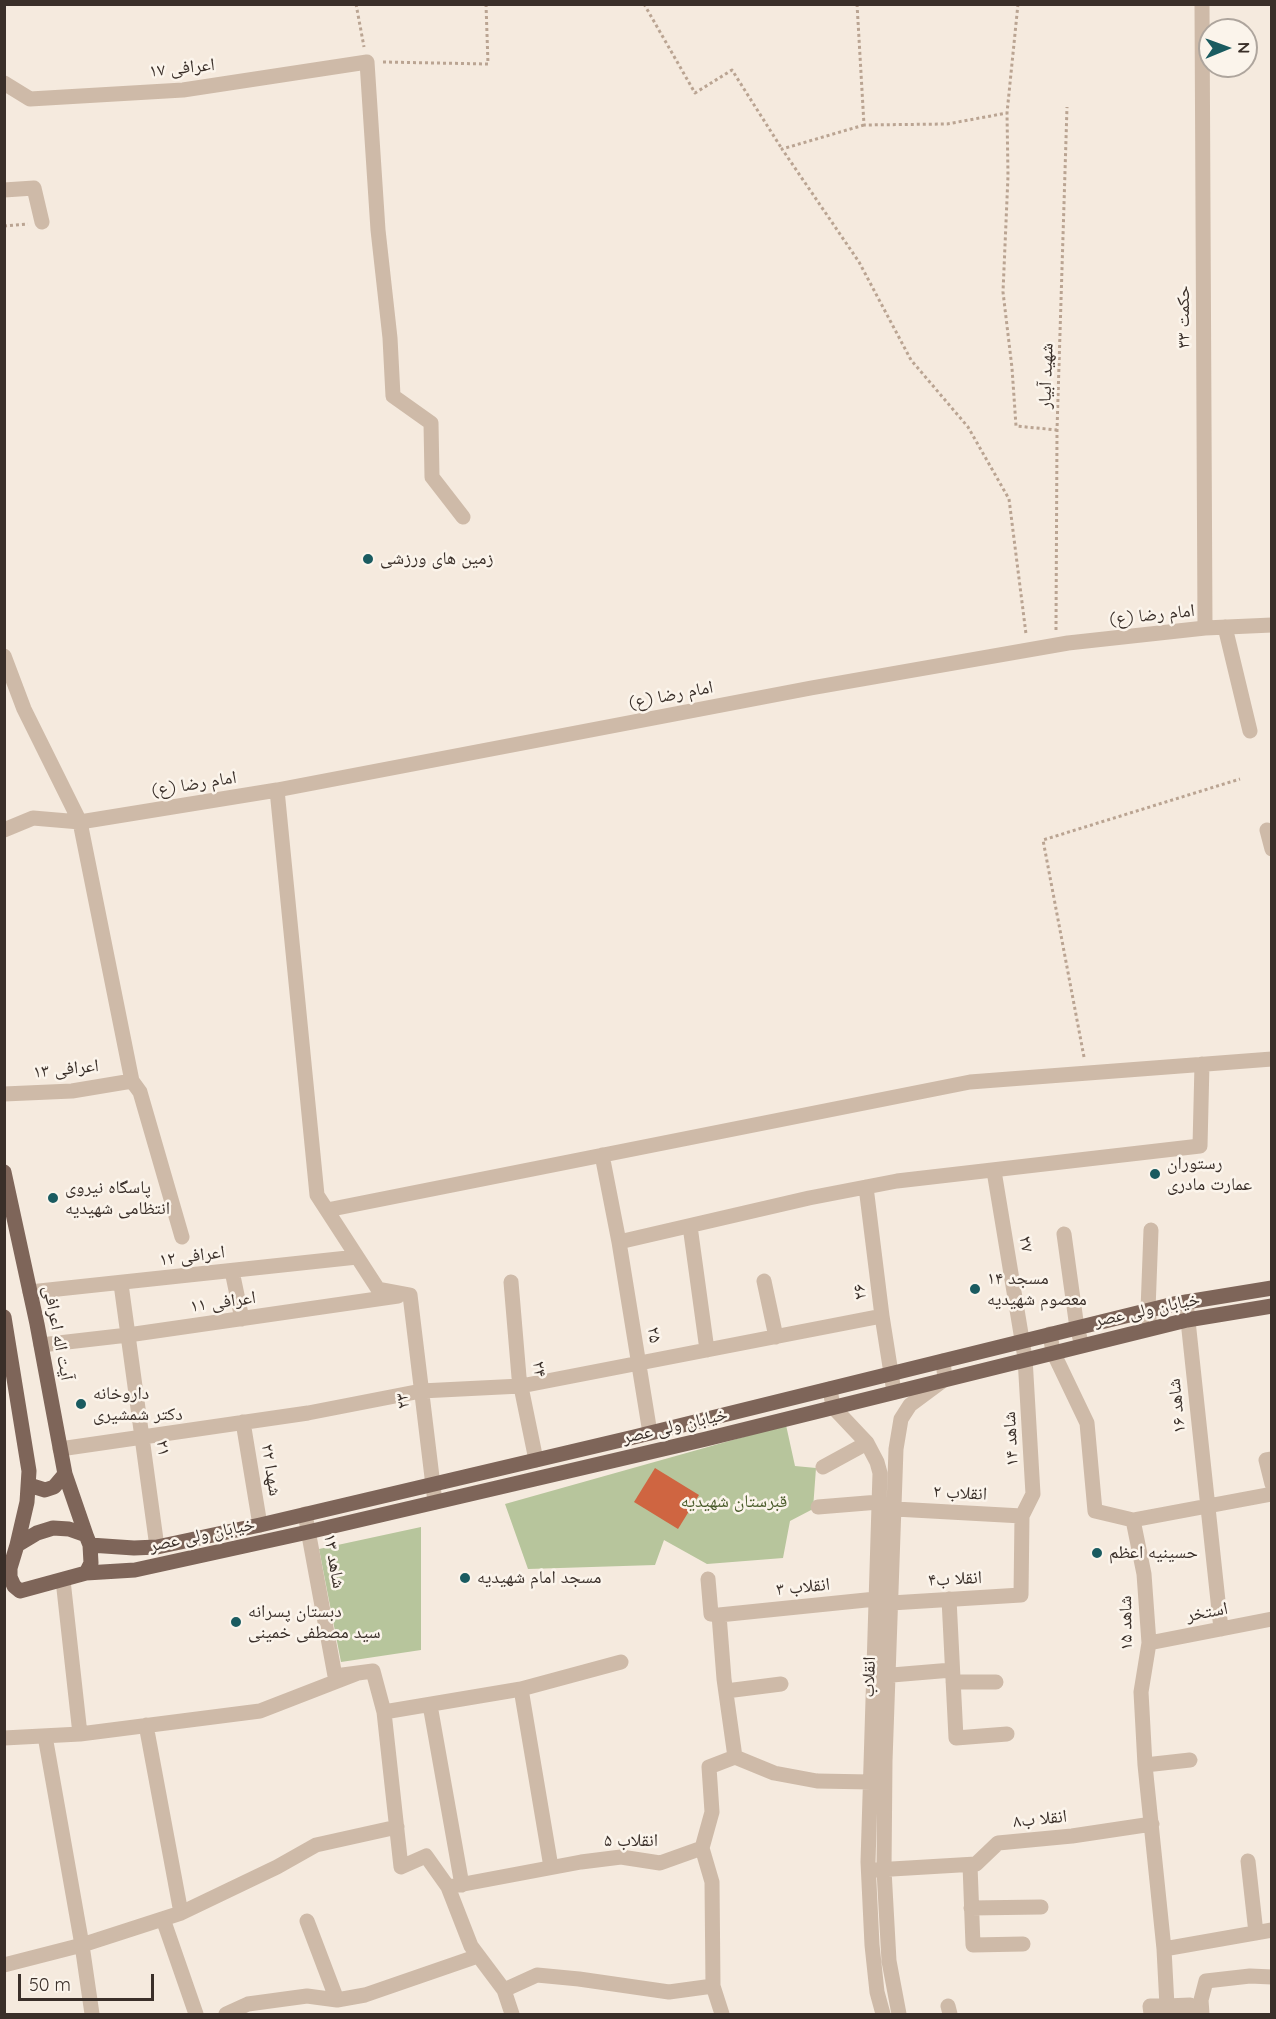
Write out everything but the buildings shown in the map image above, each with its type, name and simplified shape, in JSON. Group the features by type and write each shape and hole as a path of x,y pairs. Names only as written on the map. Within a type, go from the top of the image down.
{"main road":[{"name":"آیت اله اعرافی","path":"4,1172 41,1345 64,1474 88,1540"},
{"name":"خیابان ولی عصر","path":"88,1540 134,1548 157,1547 305,1515 650,1433 1148,1310 1272,1288"},
{"name":"خیابان ولی عصر","path":"86,1573 135,1570 309,1532 706,1439 1150,1328 1272,1306"},
{"path":"4,1317 29,1471 27,1502 17,1545 7,1570 14,1586 21,1591"},
{"path":"29,1485 45,1490 54,1487 64,1474"},
{"path":"4,1594 86,1573 92,1563 88,1540 69,1529 53,1528 37,1533 17,1545"}],"street":[{"name":"حکمت ۳۳","path":"1202,4 1205,628"},
{"name":"اعرافی ۱۷","path":"4,83 30,99 54,98 183,90 367,62"},
{"path":"367,62 377,219 390,338 393,396 431,423 432,477 464,517"},
{"path":"4,190 34,188 42,222"},
{"name":"امام رضا (ع)","path":"4,830 33,818 80,822 277,790 811,688 1056,646 1205,628 1272,625"},
{"path":"1225,627 1250,731"},
{"path":"4,656 24,709 80,822 132,1081 140,1092 183,1237"},
{"path":"277,790 317,1195 378,1289 410,1295"},
{"path":"1267,830 1272,849"},
{"path":"327,1210 970,1082 1272,1059"},
{"path":"619,1242 897,1181 1200,1146 1202,1064"},
{"name":"اعرافی ۱۳","path":"4,1094 72,1090 132,1081"},
{"name":"۲۵","path":"602,1155 619,1242 650,1433"},
{"name":"۲۷","path":"994,1171 1025,1359"},
{"name":"۲۶","path":"866,1187 894,1392"},
{"path":"690,1226 707,1350"},
{"path":"1150,1328 1148,1310 1151,1230"},
{"path":"1064,1234 1077,1328 1082,1345"},
{"name":"اعرافی ۱۲","path":"30,1292 357,1257"},
{"path":"232,1271 242,1319"},
{"path":"764,1281 776,1337"},
{"name":"۲۴","path":"511,1282 521,1386 536,1460"},
{"name":"۲۱","path":"121,1284 157,1547"},
{"name":"اعرافی ۱۱","path":"41,1345 410,1295"},
{"name":"۲۳","path":"410,1295 435,1503"},
{"name":"شاهد ۱۶","path":"1186,1302 1221,1629"},
{"path":"60,1449 308,1413 421,1391 521,1386 882,1316"},
{"path":"1050,1334 1053,1352 1087,1424 1095,1511 1133,1520 1272,1494"},
{"name":"شاهد ۱۴","path":"1021,1596 1023,1516 1033,1494 1025,1359"},
{"path":"943,1361 945,1379"},
{"name":"انقلاب","path":"899,2014 876,1870 871,1782 881,1676 891,1603 896,1449 902,1419 910,1405 945,1379"},
{"path":"830,1389 833,1407"},
{"name":"انقلاب","path":"833,1407 867,1443 880,1473 876,1599 881,1676 872,1945 877,1992 883,2014"},
{"name":"شهدا ۲۲","path":"243,1422 260,1525"},
{"path":"823,1467 867,1443"},
{"path":"1272,1459 1266,1460 1272,1484"},
{"path":"818,1507 879,1502 895,1509"},
{"name":"انقلاب ۲","path":"895,1509 1023,1516"},
{"name":"شاهد ۱۳","path":"305,1515 335,1676 373,1671 384,1712"},
{"name":"شاهد ۱۵","path":"1133,1520 1144,1574 1149,1643 1141,1692 1145,1765 1164,1949 1167,2006"},
{"path":"708,1579 711,1614 719,1615 735,1758"},
{"path":"63,1580 80,1734"},
{"name":"انقلا ب۴","path":"891,1603 1021,1596"},
{"name":"انقلاب ۳","path":"719,1615 876,1599 891,1603"},
{"path":"949,1599 956,1738 1007,1734"},
{"name":"استخر","path":"1149,1643 1272,1619"},
{"path":"455,1886 426,1856 401,1867 384,1712 521,1689 621,1662"},
{"path":"4,1738 80,1734 260,1711 358,1673"},
{"path":"881,1676 953,1676 996,1682"},
{"path":"726,1690 781,1684"},
{"path":"521,1689 551,1868"},
{"path":"430,1705 455,1886 471,1946 504,1990 512,2014"},
{"path":"146,1725 181,1913"},
{"path":"45,1736 92,2014"},
{"path":"722,2014 713,1986 711,1882 702,1848 712,1812 709,1767 735,1758 774,1773 817,1781 871,1782"},
{"path":"1145,1765 1190,1760"},
{"name":"انقلا ب۸","path":"970,1865 976,1864 998,1843 1072,1836 1152,1824"},
{"path":"4,1965 82,1945 181,1913 277,1867 316,1845 396,1827"},
{"name":"انقلاب ۵","path":"455,1886 621,1857 660,1863 702,1848"},
{"path":"1248,1861 1256,1933"},
{"path":"876,1870 970,1865 973,1945 1023,1944"},
{"path":"971,1908 1041,1907"},
{"path":"163,1918 196,2014"},
{"path":"308,1921 337,2000"},
{"path":"1164,1949 1272,1930"},
{"path":"226,2014 248,2004 307,1996 337,2000 365,1995 478,1956"},
{"path":"504,1990 537,1975 669,1992 713,1986"},
{"path":"1202,2014 1201,2000 1206,1981 1250,1976 1272,1977"},
{"path":"1151,2014 1150,2006 1190,2005 1190,2014"}],"path":[{"path":"356,4 367,62 488,64 486,4"},
{"path":"644,4 695,93 732,70 782,149 859,262 911,360 968,427 1009,500 1028,651"},
{"path":"857,4 864,125"},
{"path":"1018,4 1007,113 1008,176 1003,292 1016,426 1058,430"},
{"name":"شهید آبیار","path":"1056,646 1058,430 1067,107"},
{"path":"782,149 864,125 947,124 1007,113"},
{"path":"4,226 42,222"},
{"path":"1087,1073 1043,840 1240,779"}],"green space":[{"name":"قبرستان شهیدیه","path":"786,1425 795,1466 816,1468 813,1509 790,1521 783,1558 707,1564 664,1540 655,1565 528,1569 505,1504"},
{"path":"421,1527 421,1650 341,1662 319,1549"}],"place":[{"name":"زمین های ورزشی","path":"368,559"},
{"name":"رستوران عمارت مادری","path":"1155,1174"},
{"name":"پاسگاه نیروی انتظامی شهیدیه","path":"53,1198"},
{"name":"مسجد ۱۴ معصوم شهیدیه","path":"975,1289"},
{"name":"داروخانه دکتر شمشیری","path":"81,1404"},
{"name":"حسینیه اعظم","path":"1097,1553"},
{"name":"مسجد امام شهیدیه","path":"465,1578"},
{"name":"دبستان پسرانه سید مصطفی خمینی","path":"236,1622"}]}
